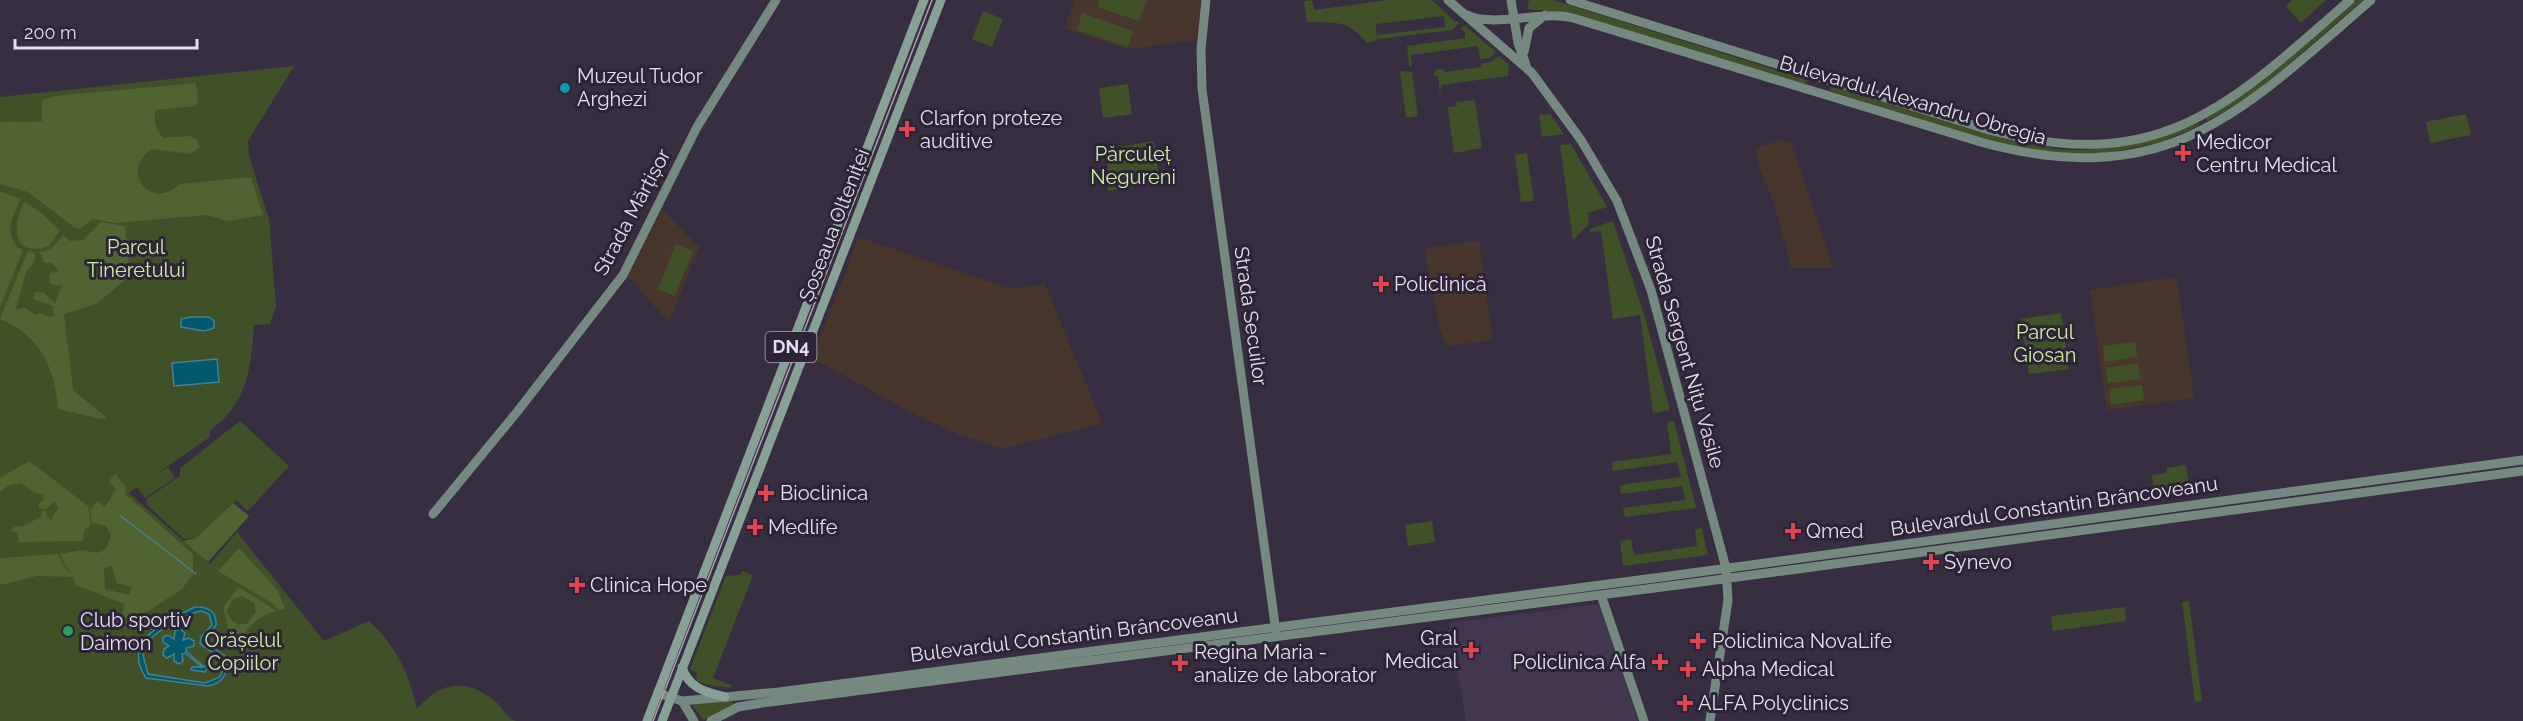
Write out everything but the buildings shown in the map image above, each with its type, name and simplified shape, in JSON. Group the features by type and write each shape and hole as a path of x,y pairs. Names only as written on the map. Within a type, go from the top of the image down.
{"main road":[{"name":"Strada Mărțișor","path":"433,514 517,412 622,275 697,127 776,0"},
{"name":"Șoseaua Olteniței","path":"647,721 924,0"},
{"name":"Șoseaua Olteniței","path":"662,721 941,0"},
{"name":"Strada Secuilor","path":"1206,0 1201,49 1202,89 1276,632"},
{"name":"Strada Sergent Nițu Vasile","path":"1448,0 1526,67 1590,153 1608,183 1633,237 1651,290 1726,573 1728,600 1710,721"},
{"name":"Strada Sergent Nițu Vasile","path":"1458,0 1465,14"},
{"name":"Strada Sergent Nițu Vasile","path":"1513,0 1514,17 1526,67"},
{"name":"Strada Sergent Nițu Vasile","path":"1495,19 1506,12 1513,0"},
{"name":"Bulevardul Alexandru Obregia","path":"1570,0 1818,78 2023,139 2078,146 2115,143 2169,130 2233,98 2266,74 2350,0"},
{"name":"Bulevardul Alexandru Obregia","path":"1514,17 1547,14 1573,18 2021,153 2079,159 2116,157 2164,146 2207,129 2232,115 2274,83 2371,0"},
{"path":"1465,14 1480,20 1514,17"},
{"path":"1526,67 1524,48 1527,33 1534,22 1547,14"},
{"path":"1815,91 1818,78"},
{"name":"Bulevardul Constantin Brâncoveanu","path":"1483,605 1601,594 1726,573 2523,460"},
{"name":"Bulevardul Constantin Brâncoveanu","path":"711,721 738,707 1276,632 2523,471"},
{"path":"1601,594 1644,721"},
{"name":"Bulevardul Constantin Brâncoveanu","path":"670,699 682,701 725,697 1276,632"},
{"path":"682,667 686,676 696,687 725,697"},
{"path":"658,693 670,699"},
{"path":"682,701 694,721"},
{"path":"725,721 738,707"}],"shaded area":[{"path":"1074,0 1201,0 1196,40 1128,49 1064,28"},
{"path":"1781,140 1791,143 1834,268 1791,268 1775,206 1757,161 1756,149"},
{"path":"662,209 699,247 669,323 628,276"},
{"path":"859,237 1010,289 1045,284 1102,423 1003,448 960,435 912,413 812,358"},
{"path":"1479,241 1493,340 1447,346 1440,330 1424,248"},
{"path":"2177,277 2194,398 2107,410 2090,290"},
{"path":"1600,604 1638,721 1466,721 1449,623"}],"green space":[{"path":"1099,0 1147,0 1139,21 1097,7"},
{"path":"1312,0 1314,10 1389,0 1432,0 1454,21 1460,22 1452,30 1378,39 1377,35 1445,27 1444,16 1376,24 1377,40 1367,43 1347,26 1307,22 1304,1"},
{"path":"1529,0 1553,0 1808,80 1804,84 1572,13 1527,9"},
{"path":"2292,0 2326,0 2301,23 2286,6"},
{"path":"2356,0 2363,0 2252,96 2207,121 2206,118 2264,80"},
{"path":"983,11 1003,19 992,47 972,39"},
{"path":"1082,13 1133,31 1128,47 1077,30"},
{"path":"1464,25 1496,52 1490,58 1480,59 1478,46 1411,55 1412,66 1409,66 1407,46 1465,38 1465,32 1460,29"},
{"path":"1499,56 1509,65 1508,76 1441,85 1440,95 1438,76 1434,76 1435,70 1444,69 1445,72 1481,67 1481,64 1491,62"},
{"name":"Parcul Tineretului","path":"294,66 248,141 249,156 269,219 276,306 270,324 254,325 249,370 245,384 232,409 210,430 210,437 155,475 168,467 175,478 145,498 137,487 129,493 210,564 237,532 324,641 369,621 394,650 406,672 417,709 435,693 445,688 464,686 485,694 516,721 0,721 0,97"},
{"path":"1400,71 1412,72 1418,116 1406,118"},
{"path":"196,83 198,101 195,106 156,110 155,121 163,138 190,136 197,140 200,147 191,154 152,149 143,158 138,168 143,185 150,191 159,193 169,191 180,184 251,177 263,215 228,221 207,215 115,223 93,219 80,229 75,228 28,192 0,184 0,122 42,121 42,100 55,96"},
{"name":"Părculeț Negureni","path":"1128,84 1132,114 1103,118 1099,88"},
{"path":"1833,86 1995,136 2060,149 2124,146 2168,134 2197,122 2200,125 2159,143 2100,154 2052,153 1997,143 1831,91 1830,88"},
{"path":"1475,100 1482,148 1454,153 1448,107 1457,106 1456,102"},
{"path":"1550,114 1564,134 1542,137 1539,115"},
{"path":"2466,114 2471,135 2430,143 2426,122"},
{"name":"Părculeț Negureni","path":"1154,141 1160,183 1108,191 1107,149"},
{"path":"1571,144 1607,207 1588,213 1589,224 1573,240 1560,145"},
{"path":"1527,153 1534,201 1521,202 1515,155"},
{"path":"0,191 21,199 11,223 11,235 17,247 23,250 0,307"},
{"path":"24,202 40,212 60,230 49,246 37,249 21,244 17,229"},
{"path":"1613,221 1644,314 1670,410 1653,413 1640,315 1613,319 1601,231 1590,232 1590,229"},
{"path":"101,222 125,226 130,276 96,304 64,314 73,390 107,418 102,419 58,409 53,380 43,355 26,334 0,319 28,250 35,253 35,261 26,272 16,309 26,308 35,315 40,313 49,317 55,316 53,306 33,298 35,292 43,292 55,303 62,286 51,284 49,276 52,271 57,273 58,270 52,263 44,263 42,255 38,252 55,245 63,235 70,241 83,240"},
{"path":"676,244 693,251 675,296 658,289"},
{"name":"Parcul Giosan","path":"2061,313 2069,369 2029,374 2021,319"},
{"path":"2135,342 2137,357 2105,362 2103,346"},
{"path":"2138,363 2140,379 2108,383 2106,368"},
{"path":"2142,385 2144,400 2111,405 2109,389"},
{"path":"240,421 289,466 248,511 236,500 196,538 184,539 147,505 146,499 180,476 180,468"},
{"path":"1674,421 1696,508 1625,517 1623,508 1685,500 1682,486 1621,494 1620,485 1681,477 1677,462 1613,471 1612,462 1671,454 1667,422"},
{"path":"29,461 88,506 91,524 84,531 83,541 19,542 17,532 10,532 14,527 23,526 41,517 42,511 46,511 47,518 51,520 58,508 55,501 46,509 39,508 39,504 44,499 43,494 35,493 21,483 9,485 0,492 0,478"},
{"path":"2186,465 2189,485 2154,490 2152,475 2167,473 2166,468"},
{"path":"115,474 126,487 125,494 193,554 193,574 182,589 133,621 121,616 125,604 75,585 74,577 37,576 0,585 0,558 58,554 64,566 74,576 60,554 82,550 97,553 106,549 111,535 106,526 92,523 90,508 92,509 97,501 105,507 116,489 109,481","holes":["112,566 117,583 132,587 129,595 105,589 104,568"]},
{"path":"233,503 249,516 208,562 183,541 196,538"},
{"path":"1432,521 1435,542 1408,546 1405,525"},
{"path":"1702,528 1708,555 1623,566 1620,541 1631,539 1634,555 1697,546 1695,529"},
{"path":"239,548 278,591 285,609 278,610 272,603 218,571"},
{"path":"742,571 753,575 713,678 731,685 732,688 707,685 696,680 697,673 690,669 726,576 740,575"},
{"path":"238,587 277,611 255,622 241,641 235,631 229,632 223,608","holes":["242,596 254,603 256,612 248,623 238,624 228,615 227,611 233,599"]},
{"path":"2189,601 2202,701 2195,702 2182,602"},
{"path":"2125,607 2126,621 2053,631 2051,616"},
{"path":"731,700 734,705 704,720 692,705"}],"water":[{"path":"209,317 214,321 214,328 204,331 181,327 181,319"},
{"path":"217,359 219,382 174,386 172,363"},
{"path":"195,607 208,609 215,617 216,625 204,642 225,656 226,671 222,679 208,686 146,678 139,665 139,653 143,643 160,626","holes":["201,611 209,614 212,625 201,637 200,644 220,657 223,669 220,677 205,683 148,674 142,651 151,638 186,616"]},
{"path":"180,629 185,633 183,640 189,638 194,641 194,646 186,648 186,651 204,667 213,659 205,672 191,670 192,667 202,667 185,653 182,654 183,661 179,664 174,661 174,654 167,658 163,655 164,649 169,646 163,642 163,637 168,635 174,639 175,631"}],"waterway":[{"path":"121,516 196,574"}],"tram line":[{"path":"653,721 932,0"}],"place":[{"name":"Muzeul Tudor Arghezi","path":"565,88"},
{"name":"Clarfon proteze auditive","path":"907,129"},
{"name":"Medicor Centru Medical","path":"2183,153"},
{"name":"Policlinică","path":"1381,284"},
{"name":"Bioclinica","path":"766,493"},
{"name":"Medlife","path":"755,527"},
{"name":"Qmed","path":"1793,531"},
{"name":"Synevo","path":"1931,562"},
{"name":"Clinica Hope","path":"577,585"},
{"name":"Club sportiv Daimon","path":"68,631"},
{"name":"Policlinica NovaLife","path":"1698,641"},
{"name":"Gral Medical","path":"1471,650"},
{"name":"Policlinica Alfa","path":"1660,662"},
{"name":"Regina Maria - analize de laborator","path":"1180,663"},
{"name":"Alpha Medical","path":"1688,669"},
{"name":"ALFA Polyclinics","path":"1685,703"}],"park label":[{"name":"Orășelul Copiilor","path":"243,652"}]}
